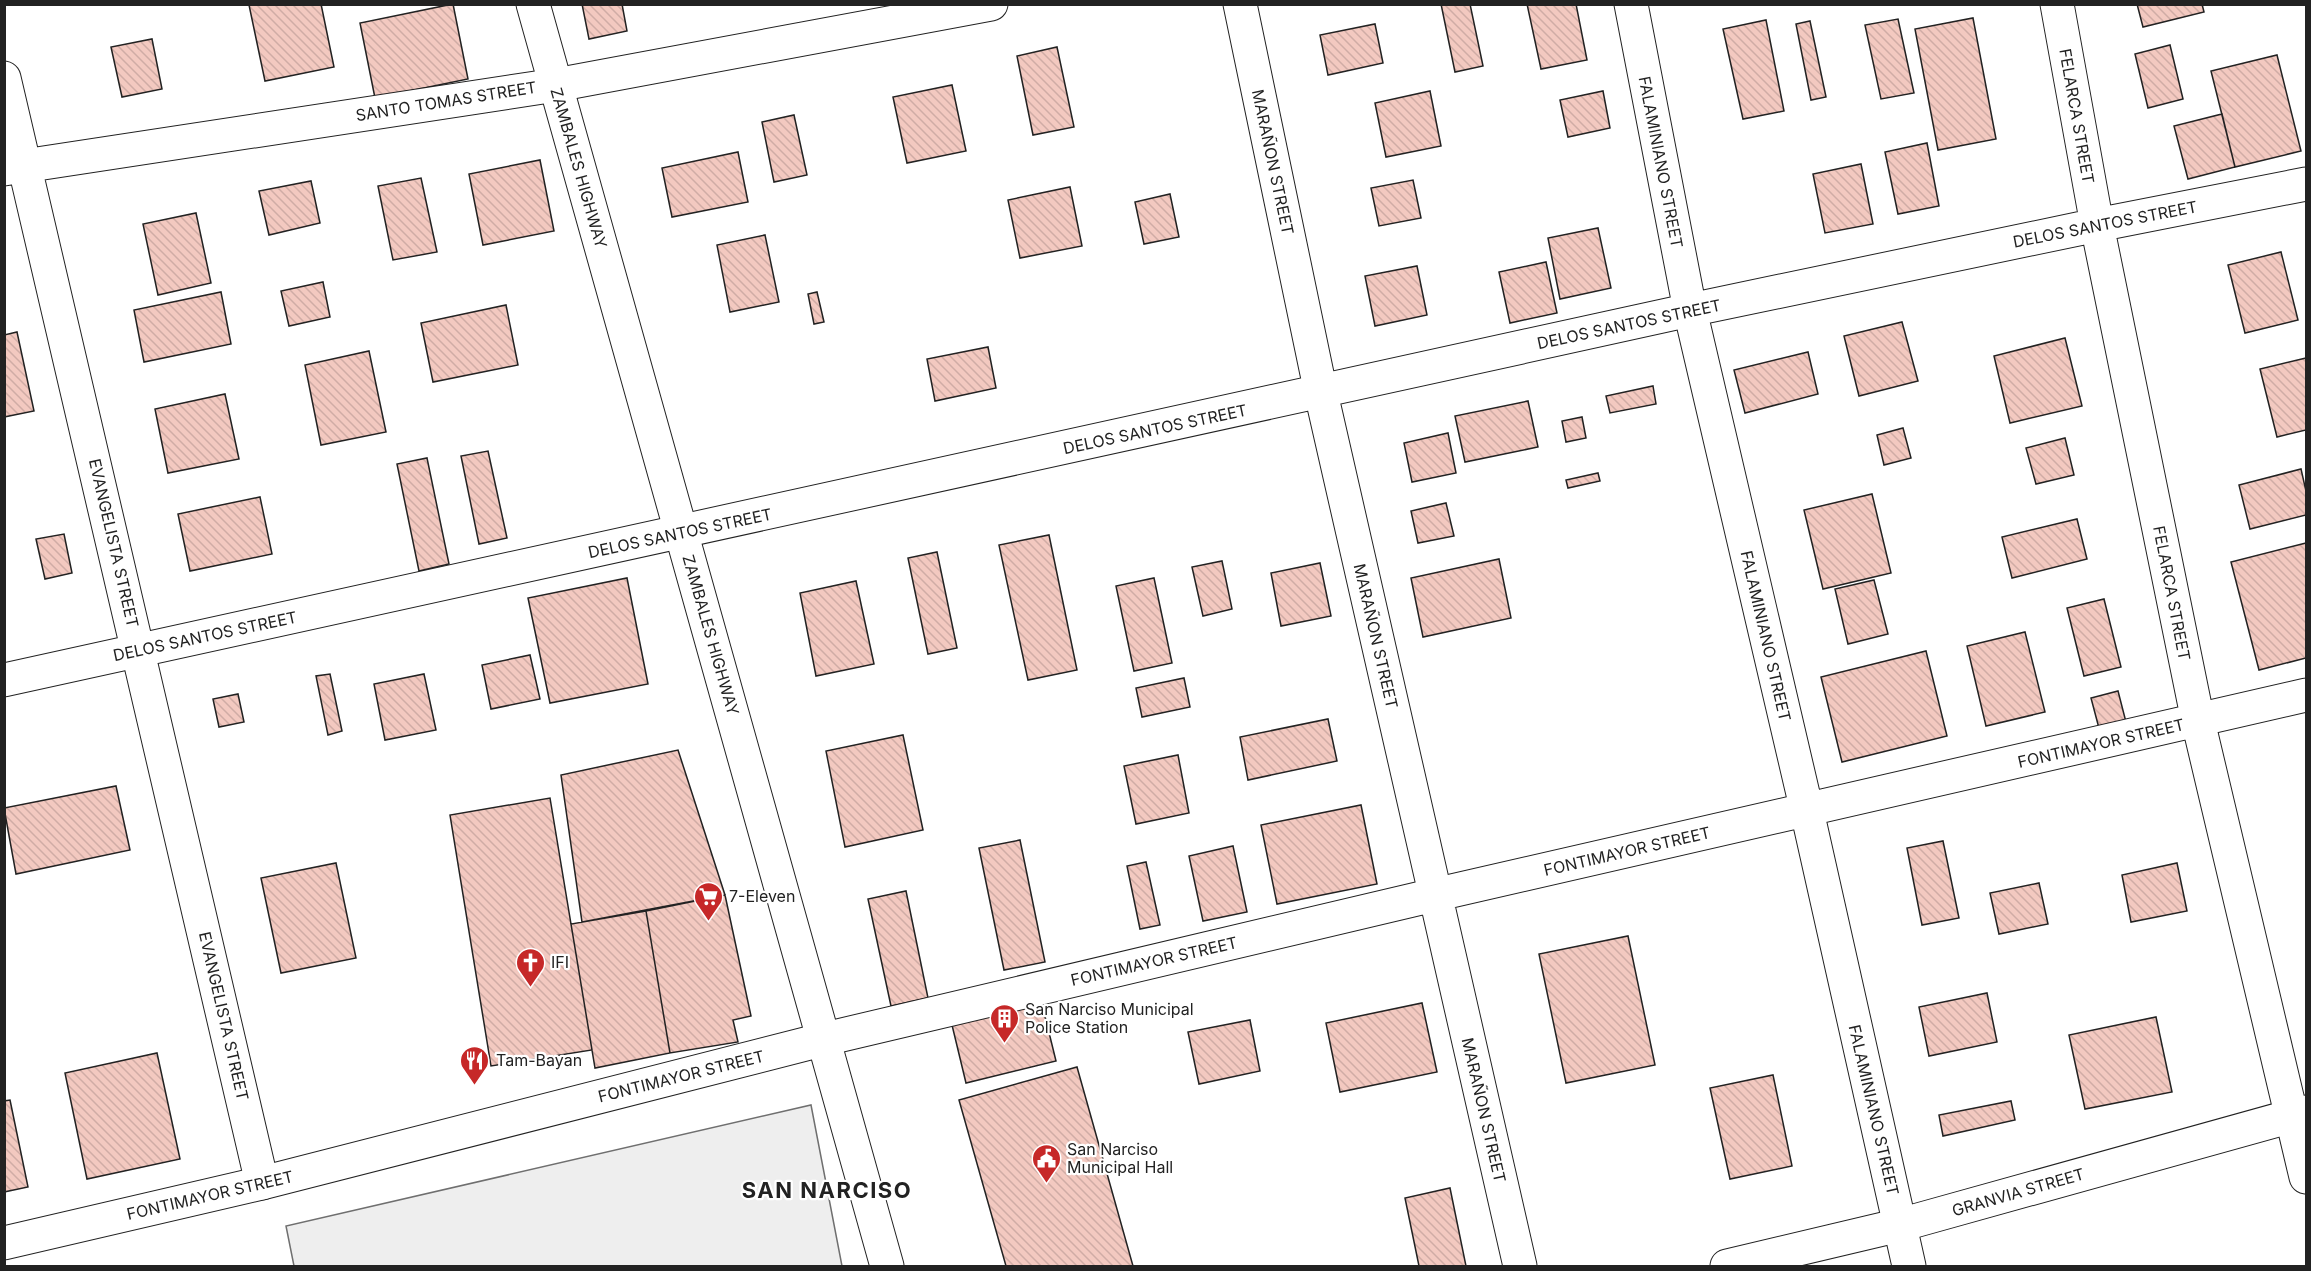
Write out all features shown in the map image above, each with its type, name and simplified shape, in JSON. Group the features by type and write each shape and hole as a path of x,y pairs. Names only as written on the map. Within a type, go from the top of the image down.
{"street":[{"name":"ZAMBALES HIGHWAY","path":"533,4 825,1038 887,1266"},
{"name":"SANTO TOMAS STREET","path":"15,167 555,85 991,4"},
{"name":"MARAÑON STREET","path":"1240,4 1321,393 1520,1266"},
{"name":"FALAMINIANO STREET","path":"1631,4 1690,310 1807,811 1909,1266"},
{"name":"FELARCA STREET","path":"2057,4 2097,225 2198,721 2300,1113 2307,1177"},
{"name":"EVANGELISTA STREET","path":"4,78 15,167 139,651 262,1183"},
{"name":"DELOS SANTOS STREET","path":"4,680 1321,393 1690,310 2097,225 2307,184"},
{"name":"FONTIMAYOR STREET","path":"4,1243 262,1183 825,1038 1434,895 2307,695"},
{"name":"GRANVIA STREET","path":"1727,1266 1900,1225 2300,1113"}],"shaded area":[{"path":"811,1105 842,1266 294,1266 286,1226"}],"building":[{"path":"321,4 334,67 265,81 249,5"},
{"path":"453,4 468,79 375,98 360,23"},
{"path":"582,4 622,4 627,31 589,39"},
{"path":"1441,4 1470,4 1483,66 1455,72"},
{"path":"1527,4 1576,4 1587,60 1541,69"},
{"path":"2137,4 2202,4 2204,12 2143,27"},
{"path":"1973,18 1996,139 1938,150 1915,29"},
{"path":"1898,19 1914,93 1881,99 1865,25"},
{"path":"1766,20 1784,111 1743,119 1723,29"},
{"path":"1810,21 1826,97 1811,100 1796,24"},
{"path":"1375,24 1383,63 1328,75 1320,35"},
{"path":"152,39 162,89 122,97 111,47"},
{"path":"2170,45 2183,99 2148,108 2135,54"},
{"path":"1057,47 1074,127 1033,135 1017,56"},
{"path":"2277,55 2301,151 2235,167 2211,71"},
{"path":"952,85 966,151 907,163 893,97"},
{"path":"1430,91 1441,146 1386,157 1375,103"},
{"path":"1603,91 1610,128 1568,137 1560,100"},
{"path":"2222,114 2235,167 2188,179 2174,126"},
{"path":"794,115 807,175 774,182 762,122"},
{"path":"1927,143 1939,206 1898,214 1885,152"},
{"path":"738,152 748,202 672,217 662,168"},
{"path":"540,160 554,231 483,245 469,174"},
{"path":"1861,164 1873,224 1825,233 1813,174"},
{"path":"421,178 437,252 393,260 378,186"},
{"path":"1413,180 1421,218 1379,226 1371,188"},
{"path":"311,181 320,223 269,235 259,191"},
{"path":"1070,187 1082,246 1020,258 1008,200"},
{"path":"1170,194 1179,237 1144,244 1135,202"},
{"path":"196,213 211,283 158,295 143,224"},
{"path":"1598,228 1611,288 1560,299 1548,238"},
{"path":"765,235 779,302 730,312 717,245"},
{"path":"2281,252 2298,320 2245,333 2228,265"},
{"path":"1546,262 1557,313 1510,323 1499,272"},
{"path":"1417,266 1427,315 1375,326 1365,276"},
{"path":"323,282 330,317 289,326 281,291"},
{"path":"221,292 231,344 144,362 134,310"},
{"path":"817,292 824,322 814,324 808,294"},
{"path":"506,305 518,365 433,382 421,323"},
{"path":"1902,322 1918,381 1859,396 1844,336"},
{"path":"17,332 34,411 4,417 4,335"},
{"path":"2065,338 2082,406 2010,423 1994,356"},
{"path":"988,347 996,388 935,401 927,359"},
{"path":"369,351 386,432 321,445 305,365"},
{"path":"1808,352 1818,394 1745,413 1734,370"},
{"path":"2306,358 2306,430 2277,437 2260,369"},
{"path":"1653,386 1656,404 1610,413 1606,396"},
{"path":"225,394 239,459 168,473 155,409"},
{"path":"1528,401 1538,447 1465,462 1455,416"},
{"path":"1582,417 1586,438 1566,442 1562,421"},
{"path":"1903,428 1911,458 1884,465 1877,435"},
{"path":"1448,433 1456,473 1412,482 1404,443"},
{"path":"2065,438 2074,475 2036,484 2026,448"},
{"path":"488,451 507,538 479,544 461,456"},
{"path":"427,458 449,564 419,571 397,464"},
{"path":"2301,469 2306,491 2306,515 2250,529 2239,485"},
{"path":"1598,473 1600,481 1568,488 1566,480"},
{"path":"1872,494 1891,573 1823,589 1804,510"},
{"path":"260,497 272,554 190,571 178,514"},
{"path":"1446,503 1454,536 1418,543 1411,511"},
{"path":"2077,519 2087,559 2012,578 2002,537"},
{"path":"64,534 72,573 45,579 36,539"},
{"path":"1049,535 1077,670 1028,680 999,545"},
{"path":"2306,543 2306,658 2259,670 2231,562"},
{"path":"937,552 957,648 928,654 908,558"},
{"path":"1499,559 1511,618 1423,637 1411,578"},
{"path":"1222,561 1232,609 1203,616 1192,567"},
{"path":"1320,563 1331,616 1281,626 1271,573"},
{"path":"627,578 648,684 550,703 528,598"},
{"path":"1154,578 1172,663 1134,671 1116,586"},
{"path":"1874,580 1888,634 1848,644 1835,589"},
{"path":"856,581 874,664 816,676 800,593"},
{"path":"2104,599 2121,667 2084,676 2067,608"},
{"path":"2025,632 2045,712 1986,726 1967,646"},
{"path":"1926,651 1947,736 1842,762 1821,677"},
{"path":"530,655 540,699 491,709 482,665"},
{"path":"330,674 342,731 328,735 316,676"},
{"path":"424,674 436,730 385,740 374,684"},
{"path":"1184,678 1190,707 1142,717 1136,688"},
{"path":"2118,691 2127,726 2100,732 2091,698"},
{"path":"238,694 244,722 219,727 213,699"},
{"path":"1328,719 1337,761 1248,780 1240,737"},
{"path":"903,735 923,830 845,847 826,751"},
{"path":"678,750 725,895 582,922 561,775"},
{"path":"1178,755 1189,813 1136,824 1124,766"},
{"path":"116,786 130,850 16,874 4,808"},
{"name":"IFI","path":"550,798 592,1050 491,1066 450,815"},
{"path":"1361,805 1377,884 1277,904 1261,825"},
{"path":"1020,840 1045,962 1004,970 979,848"},
{"path":"1943,841 1959,918 1922,925 1907,848"},
{"path":"1233,846 1247,912 1203,921 1189,856"},
{"path":"1146,862 1160,925 1140,929 1127,866"},
{"path":"336,863 356,958 281,973 261,878"},
{"path":"2177,863 2187,911 2131,922 2122,875"},
{"path":"2039,883 2048,924 1999,934 1990,893"},
{"path":"906,891 928,998 891,1006 868,899"},
{"path":"725,895 751,1016 733,1020 738,1042 670,1053 646,911"},
{"path":"646,911 670,1053 595,1068 571,924"},
{"path":"1628,936 1655,1065 1566,1083 1539,954"},
{"path":"1987,993 1997,1042 1929,1056 1919,1007"},
{"path":"1422,1003 1437,1072 1340,1092 1326,1023"},
{"name":"San Narciso Municipal Police Station","path":"1042,1004 1056,1061 966,1083 952,1025"},
{"path":"2156,1017 2172,1092 2085,1109 2069,1035"},
{"path":"1250,1020 1260,1071 1199,1084 1188,1032"},
{"path":"157,1053 180,1159 87,1179 65,1073"},
{"name":"San Narciso Municipal Hall","path":"1077,1067 1133,1266 1006,1266 959,1100"},
{"path":"1773,1075 1792,1166 1730,1179 1710,1088"},
{"path":"10,1100 28,1187 4,1192 4,1101"},
{"path":"2011,1101 2015,1120 1943,1136 1939,1115"},
{"path":"1450,1188 1466,1266 1419,1266 1405,1198"}],"place":[{"name":"7-Eleven","path":"708,922"},
{"name":"IFI","path":"530,988"},
{"name":"San Narciso Municipal Police Station","path":"1004,1044"},
{"name":"Tam-Bayan","path":"475,1086"},
{"name":"San Narciso Municipal Hall","path":"1046,1184"}],"district":[{"name":"SAN NARCISO","path":"827,1190"}]}
